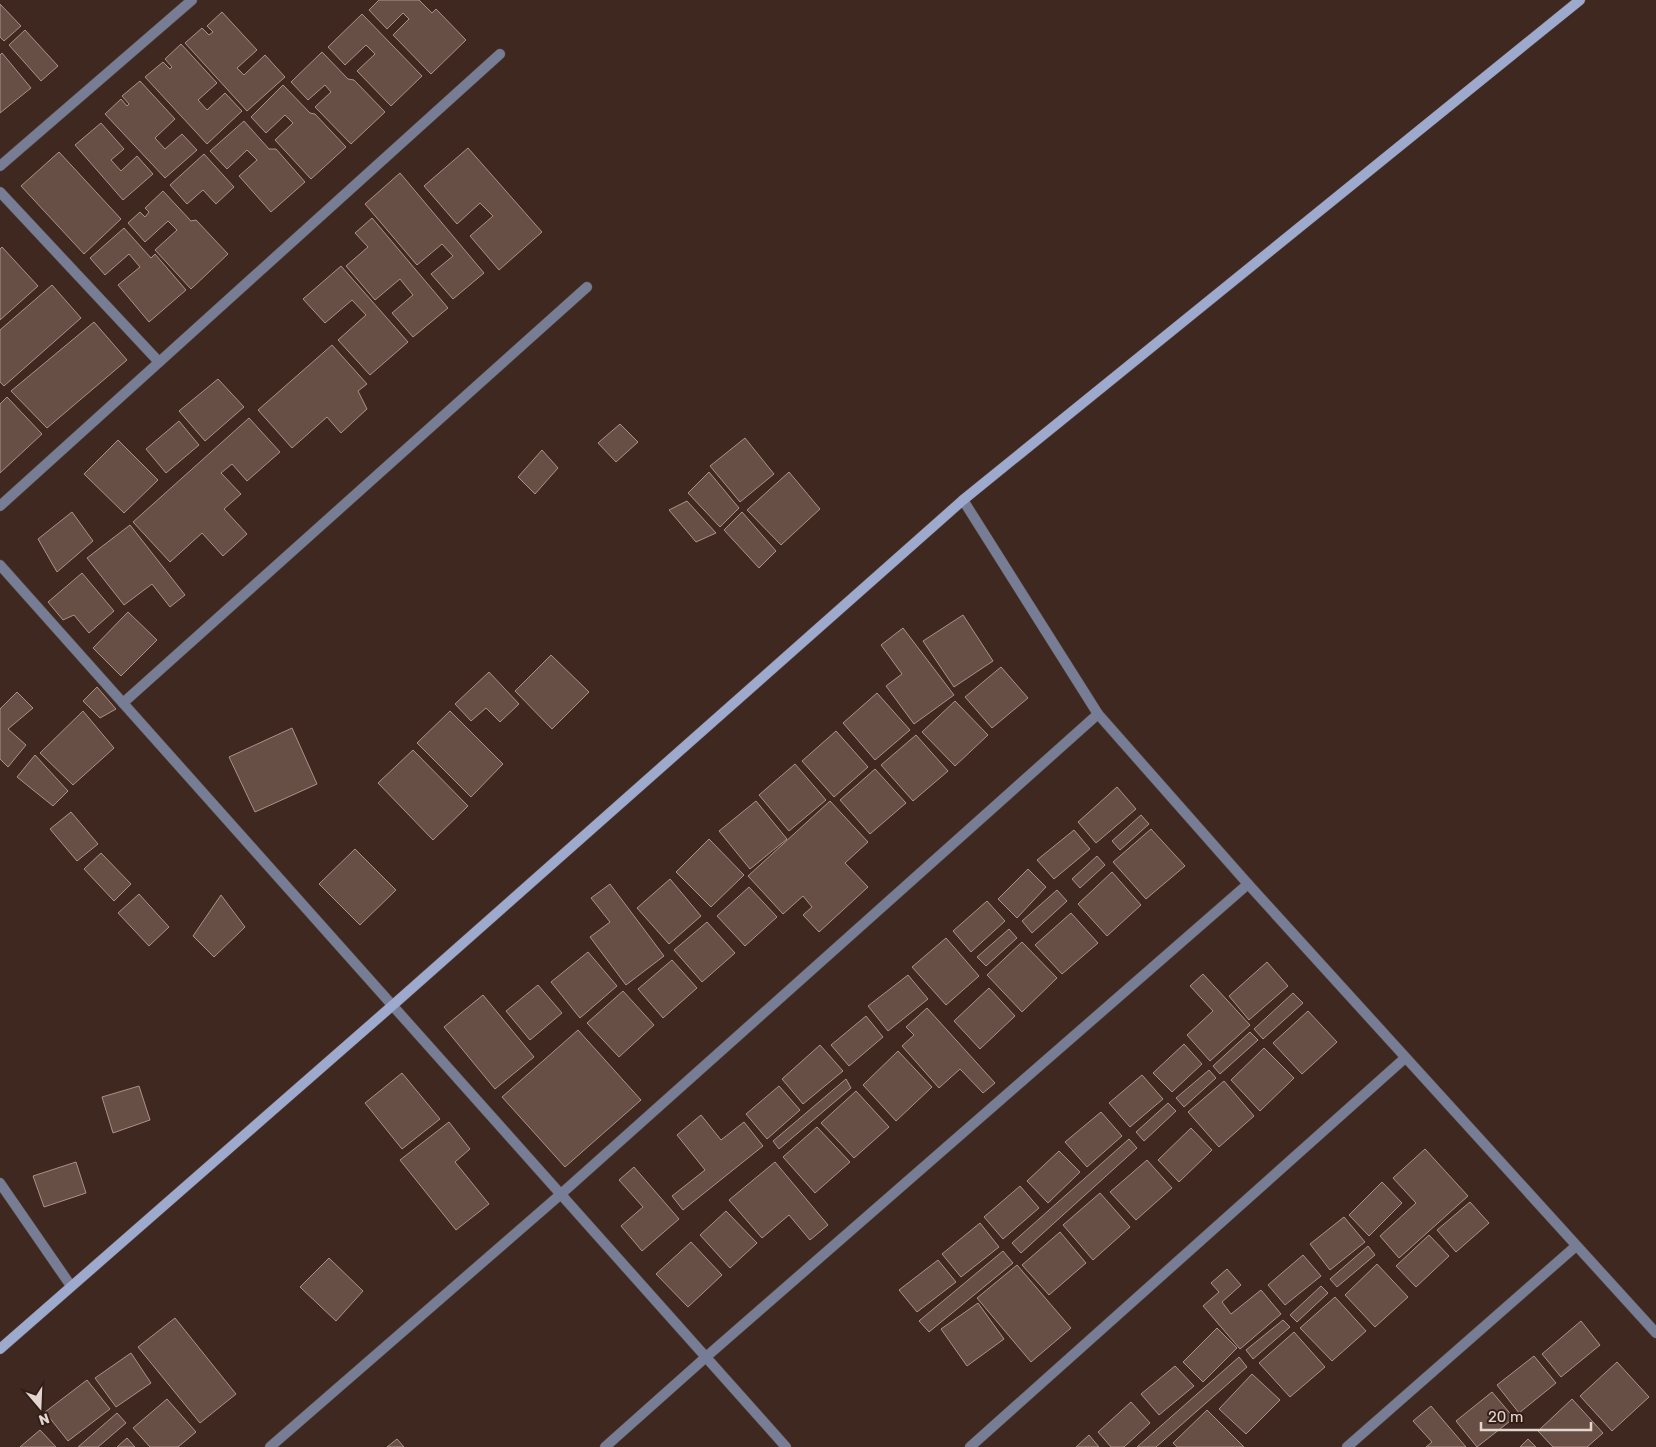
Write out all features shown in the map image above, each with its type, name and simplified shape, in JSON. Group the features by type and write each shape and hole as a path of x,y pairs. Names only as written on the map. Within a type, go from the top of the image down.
{"street":[{"path":"0,166 192,0"},
{"path":"0,1349 393,1005 962,500 1580,0"},
{"path":"0,506 500,54"},
{"path":"0,192 160,362"},
{"path":"123,703 587,287"},
{"path":"962,500 1098,714 1248,884 1656,1333"},
{"path":"0,566 786,1447"},
{"path":"270,1447 561,1194 1098,714"},
{"path":"605,1447 1248,884"},
{"path":"970,1447 1405,1058"},
{"path":"0,1183 71,1286"},
{"path":"1347,1447 1576,1246"}],"building":[{"path":"379,0 419,0 432,13 436,9 466,40 431,74 393,35 409,19 403,13 387,29 369,10"},
{"path":"0,4 21,26 4,41 0,37"},
{"path":"222,12 257,50 237,68 244,75 265,55 285,77 247,111 185,43 202,28 209,35 213,32 207,26"},
{"path":"362,14 422,76 391,106 357,71 375,54 366,45 345,65 328,47"},
{"path":"25,30 58,66 41,81 9,45"},
{"path":"181,44 217,83 198,100 207,110 225,93 242,111 207,144 145,77 163,62 170,69 172,67 165,59"},
{"path":"322,52 348,79 354,80 385,112 351,144 315,107 331,92 325,85 308,100 291,82"},
{"path":"2,53 31,88 0,113 0,55"},
{"path":"140,81 175,119 155,138 165,149 182,134 197,150 165,178 105,114 121,99 127,106 129,104 122,96"},
{"path":"283,85 310,113 315,114 346,147 311,179 275,140 293,123 285,115 266,133 251,117"},
{"path":"244,121 269,149 276,149 305,182 271,212 239,176 257,160 247,150 227,169 210,151"},
{"path":"101,123 124,149 111,160 121,171 137,156 153,174 123,200 75,145"},
{"path":"468,148 542,232 499,270 470,236 493,216 480,203 457,224 424,186"},
{"path":"59,152 121,219 84,254 21,186"},
{"path":"204,154 234,187 216,204 203,190 187,204 170,185"},
{"path":"400,173 484,273 453,299 431,274 453,256 442,244 417,265 365,204"},
{"path":"163,191 191,221 196,220 228,254 191,289 155,250 177,230 168,221 145,242 128,223 140,212 145,217 149,212 145,208"},
{"path":"372,218 448,308 413,337 392,313 413,295 400,279 375,300 346,266 368,247 355,233"},
{"path":"124,228 151,258 155,254 186,290 149,322 118,285 140,267 129,254 105,275 90,258"},
{"path":"2,247 38,286 0,320 0,249"},
{"path":"341,266 408,342 370,375 338,340 366,315 352,300 325,323 303,299"},
{"path":"52,285 81,318 4,386 0,382 0,330"},
{"path":"94,322 127,360 47,428 11,391"},
{"path":"332,345 367,384 358,391 367,409 341,433 327,417 292,448 258,410"},
{"path":"218,379 244,407 205,441 179,411"},
{"path":"7,397 42,434 0,473 0,404"},
{"path":"249,418 280,452 247,481 232,464 221,473 241,494 224,509 247,534 223,556 202,533 170,562 133,522"},
{"path":"179,421 199,445 166,473 146,449"},
{"path":"620,424 638,442 616,462 598,443"},
{"path":"745,438 774,474 740,502 710,466"},
{"path":"118,440 158,480 124,513 84,474"},
{"path":"542,450 558,468 535,494 518,477"},
{"path":"709,472 739,508 720,527 688,493"},
{"path":"789,472 820,509 781,545 747,510"},
{"path":"687,501 716,533 696,542 669,510"},
{"path":"72,512 93,541 57,572 38,539"},
{"path":"742,512 776,551 759,568 724,530"},
{"path":"130,525 185,595 170,607 152,584 124,605 87,558"},
{"path":"82,573 114,611 89,633 74,615 63,620 48,602"},
{"path":"128,612 157,640 121,676 93,648"},
{"path":"963,615 993,661 954,687 923,641"},
{"path":"903,628 954,695 914,724 886,686 902,674 881,645"},
{"path":"551,655 589,692 552,729 515,691"},
{"path":"1001,667 1028,698 992,728 965,697"},
{"path":"489,672 519,704 500,722 486,708 471,721 455,704"},
{"path":"97,687 116,709 100,718 83,701"},
{"path":"17,692 33,708 8,729 26,745 8,767 0,759 0,709"},
{"path":"877,693 910,730 875,760 843,723"},
{"path":"955,701 988,735 955,766 922,732"},
{"path":"83,711 114,748 73,785 40,753"},
{"path":"450,711 503,764 471,797 417,743"},
{"path":"292,728 317,784 255,812 229,757"},
{"path":"836,731 868,767 834,797 802,761"},
{"path":"916,735 948,771 913,801 881,765"},
{"path":"413,750 468,806 433,840 378,783"},
{"path":"35,755 68,791 53,806 17,777"},
{"path":"795,764 826,800 789,831 759,795"},
{"path":"875,769 906,803 870,834 840,800"},
{"path":"1117,787 1136,809 1096,843 1078,822"},
{"path":"756,801 787,839 750,869 719,831"},
{"path":"830,801 868,842 845,863 868,887 819,932 803,915 812,907 803,896 783,914 748,876"},
{"path":"71,812 98,844 77,861 50,829"},
{"path":"1141,815 1149,824 1120,850 1112,841"},
{"path":"1151,829 1185,866 1146,899 1113,862"},
{"path":"1074,830 1090,849 1054,879 1037,860"},
{"path":"709,839 744,875 711,907 676,872"},
{"path":"355,849 396,890 360,925 319,884"},
{"path":"101,853 131,884 114,901 84,869"},
{"path":"1097,856 1105,865 1080,888 1072,879"},
{"path":"1028,869 1046,887 1017,918 998,899"},
{"path":"1112,872 1141,905 1107,936 1078,904"},
{"path":"670,879 701,916 669,944 637,908"},
{"path":"610,884 664,956 626,985 590,937 610,922 591,898"},
{"path":"749,887 777,917 745,946 717,916"},
{"path":"1057,890 1067,901 1032,933 1022,921"},
{"path":"139,894 169,927 149,946 118,913"},
{"path":"221,895 245,927 214,957 193,936"},
{"path":"987,901 1005,921 971,952 953,931"},
{"path":"1071,913 1098,943 1062,974 1035,945"},
{"path":"707,922 735,953 702,982 674,950"},
{"path":"1009,929 1017,938 986,966 977,957"},
{"path":"946,938 979,976 946,1005 912,967"},
{"path":"1022,942 1057,978 1022,1012 987,975"},
{"path":"588,952 617,986 580,1018 551,982"},
{"path":"672,960 697,988 663,1018 638,989"},
{"path":"1267,962 1288,986 1249,1020 1229,996"},
{"path":"1203,974 1250,1025 1210,1061 1187,1035 1213,1011 1190,986"},
{"path":"908,975 928,999 888,1031 868,1006"},
{"path":"538,985 562,1013 530,1040 506,1011"},
{"path":"989,988 1015,1016 980,1049 954,1021"},
{"path":"623,991 654,1025 619,1057 587,1023"},
{"path":"1293,993 1303,1003 1263,1039 1254,1029"},
{"path":"483,995 534,1057 495,1089 444,1027"},
{"path":"927,1008 995,1083 983,1093 960,1069 939,1088 902,1046 914,1035 906,1027"},
{"path":"1308,1011 1337,1042 1302,1074 1273,1043"},
{"path":"866,1016 883,1037 849,1066 831,1045"},
{"path":"578,1030 641,1100 565,1167 502,1097"},
{"path":"1250,1032 1258,1040 1220,1074 1213,1066"},
{"path":"1184,1044 1202,1064 1172,1092 1153,1073"},
{"path":"820,1045 843,1071 803,1104 782,1079"},
{"path":"1264,1048 1294,1078 1260,1111 1231,1080"},
{"path":"898,1051 932,1087 896,1121 863,1085"},
{"path":"1209,1070 1216,1078 1184,1107 1176,1098"},
{"path":"402,1073 440,1119 402,1149 365,1103"},
{"path":"1142,1075 1163,1099 1130,1127 1109,1103"},
{"path":"846,1079 851,1088 779,1149 773,1141"},
{"path":"1224,1081 1254,1116 1219,1147 1188,1112"},
{"path":"139,1086 150,1120 113,1133 102,1097"},
{"path":"779,1086 800,1110 767,1139 746,1114"},
{"path":"856,1091 889,1127 854,1158 821,1123"},
{"path":"1168,1103 1176,1111 1144,1141 1136,1132"},
{"path":"1101,1112 1122,1136 1087,1167 1065,1142"},
{"path":"701,1115 721,1140 744,1122 763,1146 683,1210 672,1196 705,1170 677,1135"},
{"path":"449,1122 470,1149 455,1162 489,1204 456,1230 400,1160"},
{"path":"817,1127 850,1162 815,1193 783,1157"},
{"path":"1191,1128 1212,1150 1179,1182 1158,1160"},
{"path":"1129,1139 1137,1148 1021,1253 1012,1243"},
{"path":"1425,1149 1468,1196 1399,1258 1380,1236 1416,1203 1393,1178"},
{"path":"1059,1151 1080,1172 1048,1203 1027,1181"},
{"path":"1147,1160 1172,1188 1136,1220 1110,1192"},
{"path":"76,1162 86,1193 44,1207 33,1176"},
{"path":"775,1162 828,1225 810,1240 789,1215 762,1238 729,1200"},
{"path":"634,1167 679,1219 642,1251 621,1226 643,1207 619,1180"},
{"path":"1382,1182 1402,1203 1369,1236 1349,1215"},
{"path":"1020,1186 1039,1208 1003,1239 984,1217"},
{"path":"1100,1193 1130,1227 1093,1260 1063,1225"},
{"path":"1470,1202 1489,1223 1456,1252 1437,1230"},
{"path":"726,1211 757,1243 730,1268 700,1235"},
{"path":"1344,1217 1365,1242 1330,1270 1310,1244"},
{"path":"980,1223 999,1247 961,1277 942,1254"},
{"path":"1060,1232 1086,1263 1049,1295 1022,1265"},
{"path":"1429,1235 1449,1256 1416,1287 1396,1266"},
{"path":"691,1242 722,1275 688,1307 656,1274"},
{"path":"1368,1246 1375,1255 1337,1287 1330,1279"},
{"path":"1003,1251 1013,1263 929,1332 919,1321"},
{"path":"1303,1255 1321,1276 1285,1305 1268,1285"},
{"path":"329,1258 363,1291 336,1321 300,1287"},
{"path":"938,1260 956,1282 917,1312 899,1290"},
{"path":"1377,1264 1408,1297 1375,1327 1345,1295"},
{"path":"1017,1265 1071,1328 1031,1362 977,1298"},
{"path":"1227,1269 1241,1285 1222,1302 1231,1314 1261,1290 1281,1314 1240,1349 1203,1306 1219,1292 1211,1283"},
{"path":"1321,1286 1328,1293 1297,1322 1290,1315"},
{"path":"1335,1297 1366,1331 1332,1361 1300,1328"},
{"path":"978,1303 1004,1339 967,1366 941,1329"},
{"path":"175,1318 236,1394 200,1423 138,1347"},
{"path":"1283,1320 1290,1327 1253,1359 1246,1350"},
{"path":"1581,1321 1600,1345 1561,1377 1542,1354"},
{"path":"1217,1328 1237,1348 1203,1382 1183,1362"},
{"path":"1294,1332 1325,1367 1290,1397 1259,1363"},
{"path":"131,1353 151,1383 116,1407 95,1378"},
{"path":"1534,1356 1556,1383 1519,1413 1497,1385"},
{"path":"1239,1357 1247,1367 1156,1447 1137,1447"},
{"path":"1617,1362 1649,1397 1612,1431 1580,1396"},
{"path":"1175,1366 1194,1386 1159,1415 1141,1394"},
{"path":"1252,1374 1280,1400 1246,1434 1219,1409"},
{"path":"87,1380 110,1409 68,1441 45,1412"},
{"path":"1492,1392 1514,1418 1477,1447 1456,1421"},
{"path":"167,1399 196,1432 178,1447 150,1447 133,1428"},
{"path":"1572,1399 1603,1433 1587,1447 1553,1447 1538,1431"},
{"path":"1131,1402 1150,1423 1124,1447 1111,1447 1098,1432"},
{"path":"1431,1406 1466,1447 1426,1447 1432,1442 1413,1421"},
{"path":"1207,1410 1244,1447 1177,1447 1173,1443"},
{"path":"117,1413 126,1423 98,1447 78,1447"},
{"path":"40,1430 56,1447 20,1447"},
{"path":"1089,1435 1099,1447 1076,1447"},
{"path":"127,1438 135,1447 117,1447"},
{"path":"397,1439 404,1447 387,1447"},
{"path":"1528,1439 1536,1447 1520,1447"}]}
